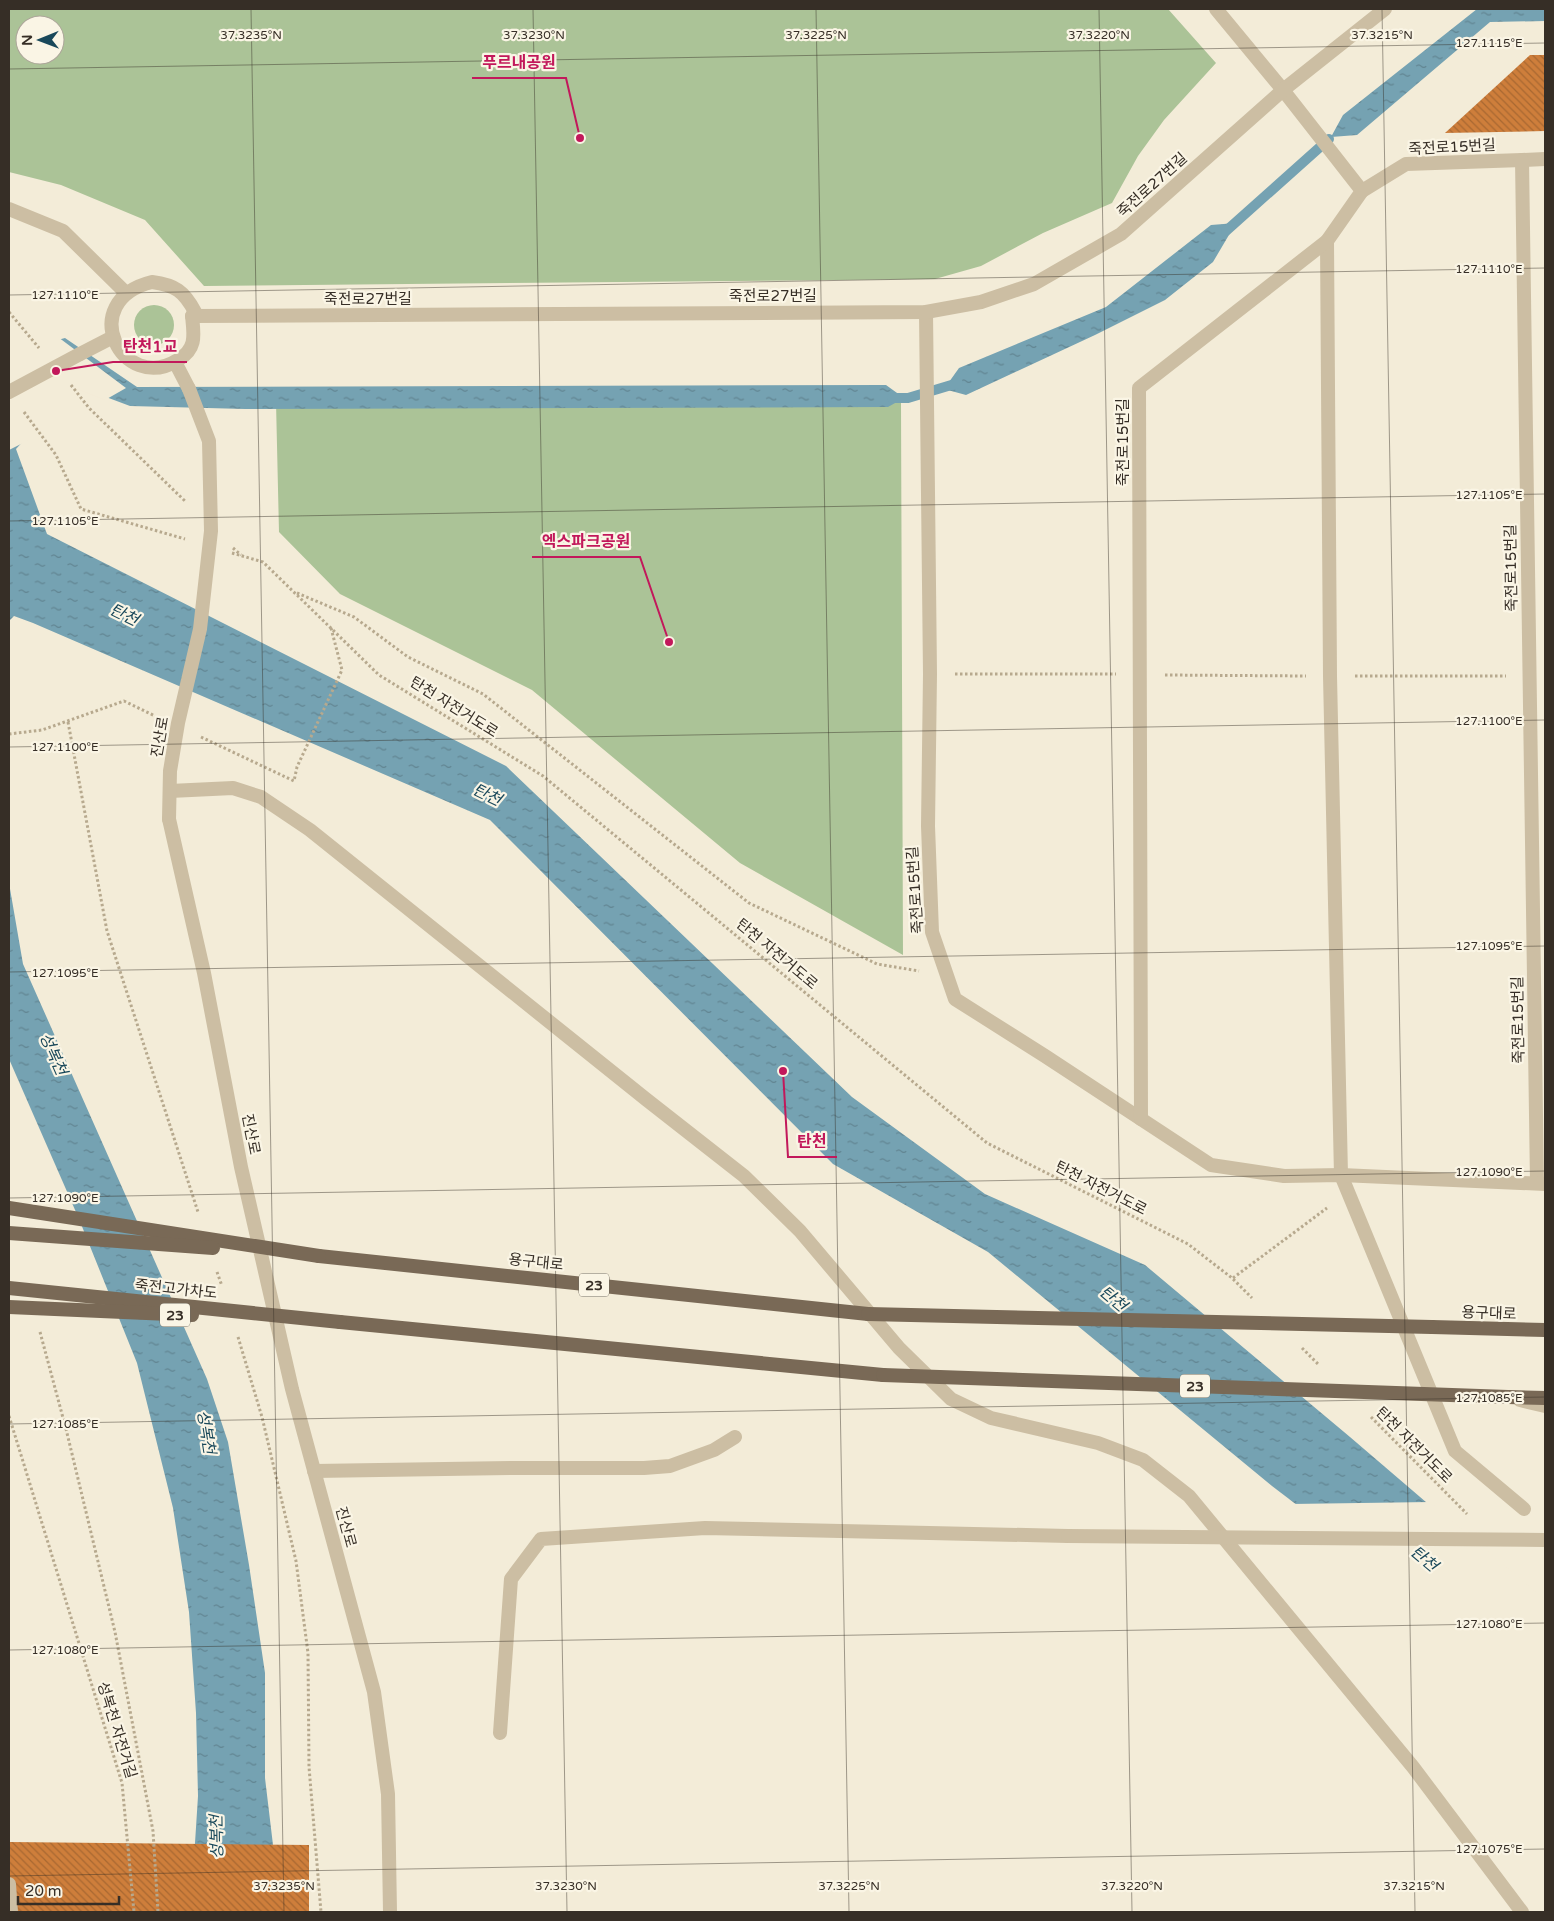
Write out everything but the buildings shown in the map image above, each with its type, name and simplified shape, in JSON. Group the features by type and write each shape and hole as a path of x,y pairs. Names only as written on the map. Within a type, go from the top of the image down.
{"main road":[{"name":"23","path":"9,1208 319,1256"},
{"path":"9,1233 319,1256"},
{"name":"용구대로","path":"319,1256 868,1314 1545,1330"},
{"name":"죽전고가차도","path":"9,1288 340,1322"},
{"name":"23","path":"9,1307 340,1322 883,1375 1545,1398"}],"street":[{"path":"1216,9 1283,90 1358,186"},
{"name":"죽전로27번길","path":"192,316 926,312 981,302 1034,284 1121,234 1283,90 1385,9"},
{"name":"죽전로15번길","path":"1141,1119 1139,388 1327,241 1358,186 1406,164 1545,159"},
{"name":"죽전로15번길","path":"926,312 930,674 928,826 932,932 955,999 1211,1165 1284,1176 1341,1174 1541,1183 1528,676 1522,160"},
{"path":"9,210 63,231 126,293"},
{"path":"1327,241 1330,676 1341,1174 1455,1451 1524,1509"},
{"path":"152,282 166,283 179,290 188,299 195,312 192,316 195,338 190,349 169,366 155,368 140,366 127,359 118,348 113,337 113,313 118,302 126,293 138,285 152,282"},
{"path":"9,392 113,337"},
{"name":"진산로","path":"175,362 189,389 208,441 211,531 200,629 178,724 170,771 169,819 204,973 241,1167 292,1389 374,1692 388,1794 390,1912"},
{"path":"170,791 233,788 261,797 310,830 744,1176 800,1231 899,1348 951,1399 991,1418 1098,1443 1143,1460 1189,1496 1413,1767 1522,1912"},
{"path":"1508,1397 1545,1406"},
{"path":"314,1471 644,1468 670,1466 714,1450 735,1437"},
{"path":"500,1733 511,1579 542,1539 705,1528 1068,1536 1545,1540"},
{"path":"9,1884 11,1912"}],"path":[{"path":"9,312 40,349"},
{"path":"64,378 89,408 193,508"},
{"path":"21,408 56,455 81,509 186,540"},
{"path":"227,542 241,555"},
{"name":"탄천 자전거도로","path":"223,550 263,562 379,675 544,776 988,1143 1188,1244 1232,1278 1253,1299"},
{"path":"293,591 354,616 408,657 483,694 749,903 877,964 947,976"},
{"path":"297,767 342,670 331,628"},
{"path":"930,674 1528,676"},
{"path":"9,734 42,730 68,722"},
{"path":"1232,1278 1327,1210 1341,1174"},
{"path":"38,1327 66,1429 115,1632 152,1831 158,1912"},
{"path":"1302,1348 1322,1369"},
{"name":"탄천 자전거도로","path":"1364,1410 1468,1514"},
{"name":"성복천 자전거길","path":"9,1416 122,1783 134,1912"}],"green space":[{"path":"9,9 1168,9 1216,63 1164,120 1138,156 1112,203 1043,233 981,266 935,279 204,286 145,220 61,185 9,172"},
{"path":"158,305 165,308 171,314 174,325 173,333 165,342 158,345 150,345 143,342 135,333 134,321 137,314 146,306"},
{"path":"276,402 901,402 903,955 740,863 532,690 340,594 279,532"}],"water":[{"path":"1477,9 1545,9 1545,21 1490,22 1357,135 1331,137 1343,115"},
{"path":"1236,223 1213,262 1165,300 966,395 944,389 959,368 1106,307 1211,225"},
{"name":"탄천","path":"65,338 137,387 886,385 904,398 888,407 245,409 130,406 74,385 16,449 47,534 506,766 852,1097 985,1194 1145,1265 1545,1604 1545,1694 1272,1486 988,1252 833,1164 490,820 33,623 14,616 9,621 9,353"},
{"name":"성복천","path":"9,883 23,964 207,1379 228,1442 265,1673 265,1778 281,1912 193,1912 192,1890 198,1796 196,1713 189,1612 173,1508 137,1363 79,1219 9,1059"}],"pier":[{"path":"58,337 126,388 105,400 75,388 27,441 9,450 9,351"},
{"path":"1430,1502 1545,1600 1545,1697 1291,1504"}],"waterway":[{"path":"1226,231 1329,139"},
{"path":"892,398 908,398 958,383"}],"place":[{"name":"푸르내공원","path":"580,138"},
{"name":"탄천1교","path":"56,371"},
{"name":"엑스파크공원","path":"669,642"},
{"name":"탄천","path":"783,1071"}]}
